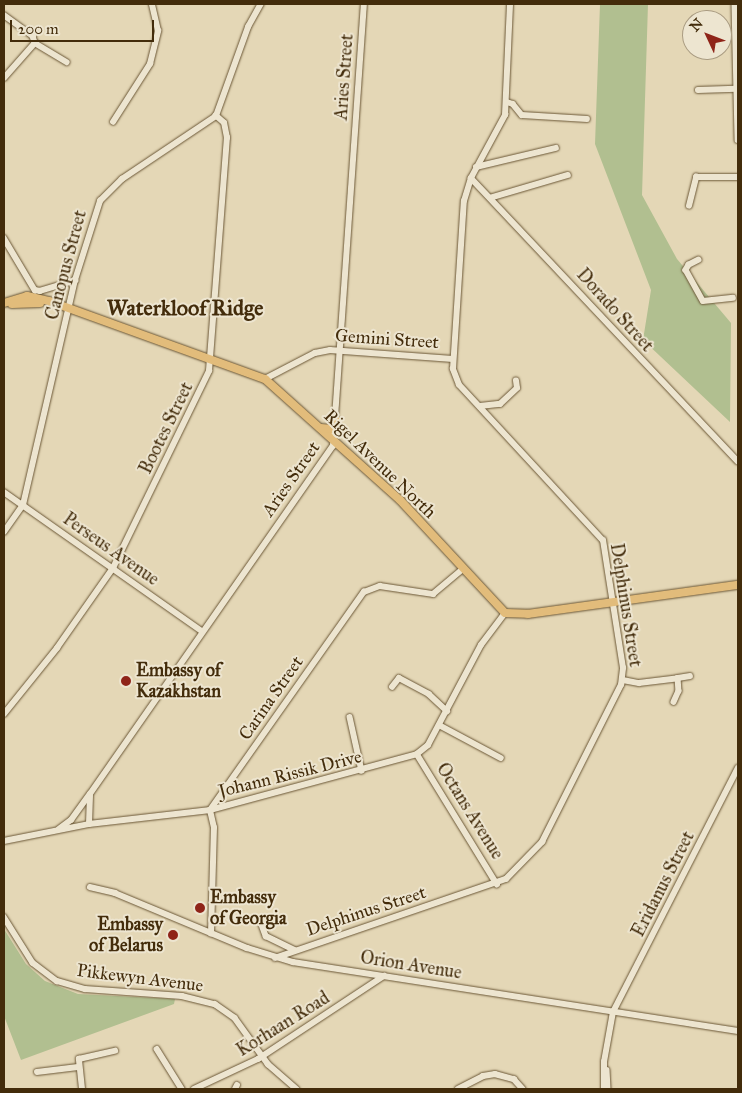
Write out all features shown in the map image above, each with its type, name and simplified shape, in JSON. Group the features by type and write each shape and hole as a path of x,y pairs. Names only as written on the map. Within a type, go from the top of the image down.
{"main road":[{"name":"Rigel Avenue North","path":"4,305 33,302 70,310 212,358 265,379 416,516 462,570 505,612"},
{"path":"321,428 331,429 336,420"},
{"path":"505,612 528,614 738,585"}],"street":[{"path":"113,122 150,64 158,31 152,4"},
{"path":"216,116 248,27 261,4"},
{"name":"Aries Street","path":"59,829 71,820 90,794 330,452 334,440 336,420 364,4"},
{"name":"Delphinus Street","path":"275,958 497,884 510,876 542,842 623,680 607,553 599,536 459,384 453,359 464,201 471,178 502,120 507,102 510,4"},
{"path":"735,4 738,140"},
{"path":"4,15 33,36 35,43 67,62"},
{"path":"4,78 35,43"},
{"path":"698,90 736,90"},
{"path":"507,102 515,106 519,115 586,119"},
{"name":"Canopus Street","path":"4,532 23,505 70,310 75,280 96,209 105,194 216,116"},
{"name":"Bootes Street","path":"4,714 57,648 113,568 205,381 212,358 227,138 224,123 216,116"},
{"path":"476,167 556,148"},
{"path":"490,198 568,175"},
{"path":"689,206 696,177 738,177"},
{"name":"Dorado Street","path":"471,178 685,408 738,461"},
{"path":"4,238 35,290 46,290 75,280"},
{"path":"699,260 688,265 686,270 703,301 737,298"},
{"name":"Gemini Street","path":"265,379 315,353 340,351 453,359"},
{"path":"480,406 500,404 517,388 516,381"},
{"name":"Perseus Avenue","path":"4,492 202,632"},
{"name":"Carina Street","path":"210,810 368,589 380,586 434,594 462,570"},
{"path":"418,754 428,745 481,646 505,612"},
{"path":"623,680 639,683 690,676"},
{"path":"392,687 399,678 429,694 447,711"},
{"path":"674,702 679,691 678,678"},
{"path":"350,717 362,772"},
{"path":"439,725 501,758"},
{"name":"Johann Rissik Drive","path":"4,841 89,824 210,810 362,772 418,754"},
{"name":"Octans Avenue","path":"418,754 497,884"},
{"name":"Eridanus Street","path":"606,1053 613,1012 738,768"},
{"path":"89,824 90,794"},
{"path":"210,810 214,828 211,934"},
{"name":"Orion Avenue","path":"90,887 114,893 211,934 275,958 738,1031"},
{"name":"Pikkewyn Avenue","path":"4,918 33,963 49,977 85,989 182,996 210,1002 234,1018 263,1056 297,1089"},
{"path":"262,925 266,936 295,950"},
{"name":"Korhaan Road","path":"194,1089 263,1056 384,976"},
{"path":"157,1049 182,1089"},
{"path":"82,1089 78,1067 80,1058 115,1050"},
{"path":"603,1089 606,1053"},
{"path":"606,1053 608,1089"},
{"path":"37,1072 78,1067"},
{"path":"458,1089 483,1076 494,1074 514,1079 523,1089"}],"green space":[{"path":"600,4 648,4 642,195 677,259 731,323 730,422 643,340 651,290 595,144"},
{"path":"4,929 26,964 45,981 78,994 175,999 174,1004 21,1060 4,1016"}],"place":[{"name":"Embassy of Kazakhstan","path":"126,681"},
{"name":"Embassy of Georgia","path":"200,908"},
{"name":"Embassy of Belarus","path":"173,935"}],"district":[{"name":"Waterkloof Ridge","path":"185,308"}]}
